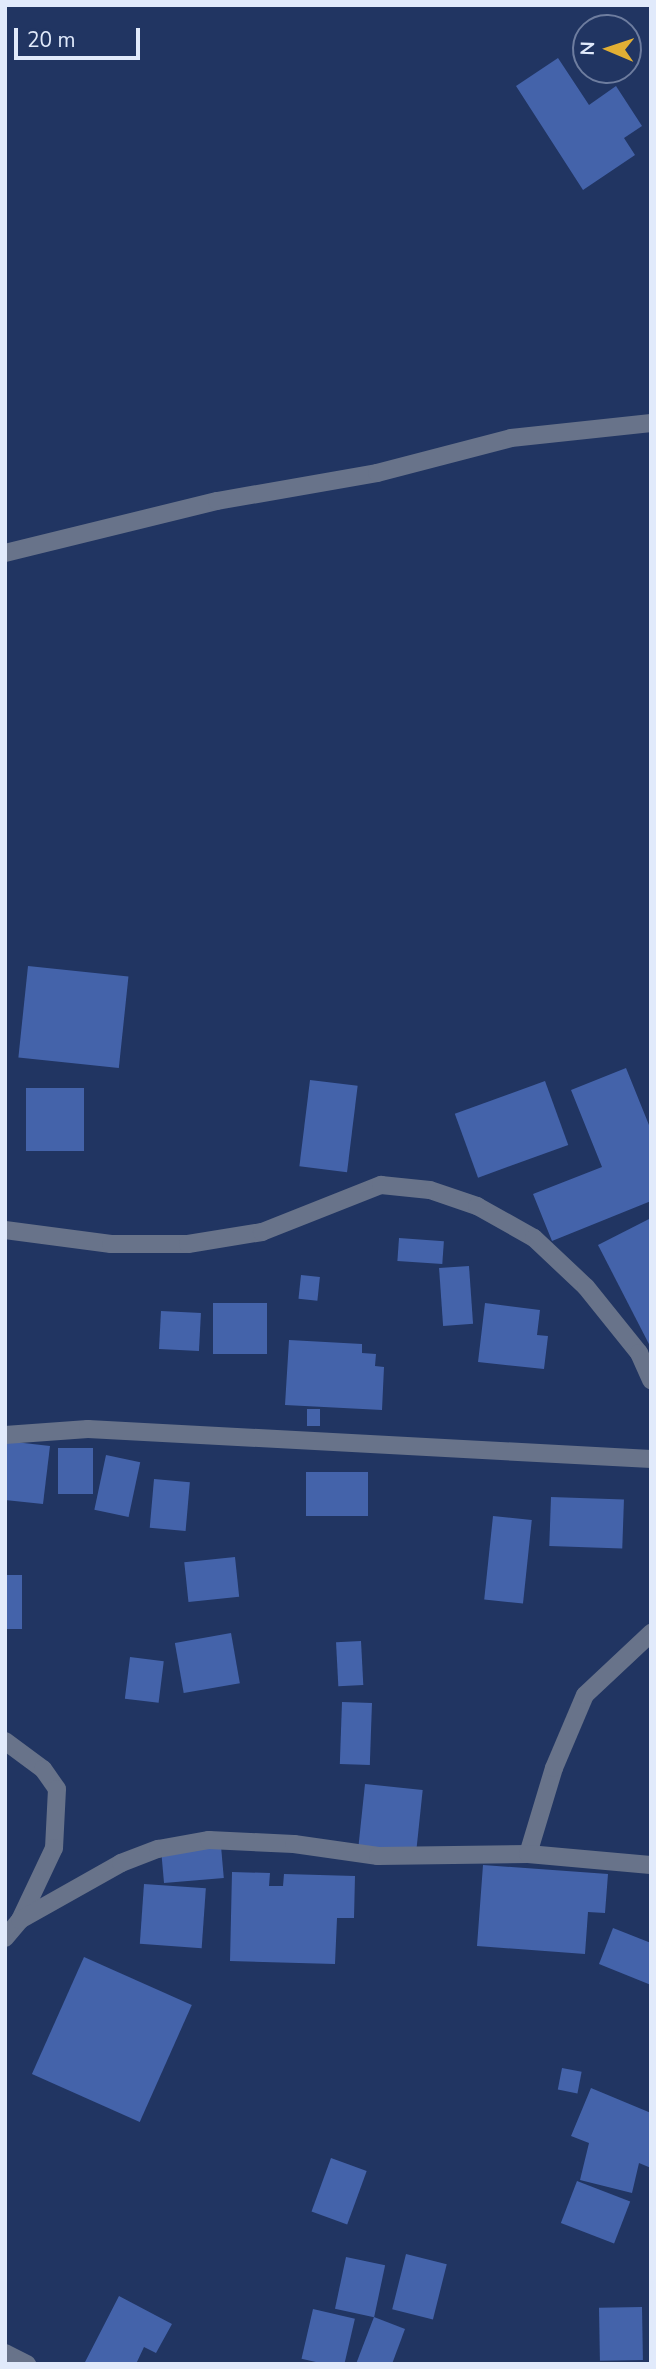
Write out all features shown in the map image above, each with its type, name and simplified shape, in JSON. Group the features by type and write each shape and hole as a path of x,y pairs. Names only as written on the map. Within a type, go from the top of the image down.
{"street":[{"path":"5,553 217,501 377,473 511,438 651,424"},
{"path":"5,1230 111,1244 188,1244 262,1232 381,1185 429,1190 477,1206 534,1238 586,1287 639,1353 651,1380"},
{"path":"5,1435 88,1429 651,1459"},
{"path":"528,1854 554,1768 585,1695 651,1633"},
{"path":"5,1741 43,1769 57,1789 54,1848 20,1920 5,1938"},
{"path":"20,1920 121,1863 158,1849 209,1840 294,1844 388,1857 528,1854 651,1865"},
{"path":"5,2353 27,2364"}],"building":[{"path":"558,58 572,79 572,84 575,84 589,105 616,86 642,126 624,138 635,155 583,190 516,86"},
{"path":"28,966 128,977 119,1068 18,1057"},
{"path":"626,1068 651,1130 651,1201 552,1241 533,1194 602,1167 571,1090"},
{"path":"310,1080 358,1086 347,1172 299,1166"},
{"path":"545,1081 568,1145 478,1178 455,1114"},
{"path":"26,1088 84,1088 84,1151 26,1151"},
{"path":"651,1218 651,1348 598,1245"},
{"path":"399,1238 444,1241 442,1264 397,1261"},
{"path":"469,1266 473,1324 443,1326 439,1268"},
{"path":"301,1275 320,1277 317,1301 298,1299"},
{"path":"213,1303 267,1303 267,1354 213,1354"},
{"path":"485,1303 540,1310 537,1335 548,1336 544,1369 478,1362"},
{"path":"161,1311 201,1313 199,1351 159,1349"},
{"path":"289,1340 362,1344 362,1353 376,1354 375,1366 384,1367 382,1410 285,1405"},
{"path":"307,1409 320,1409 320,1426 307,1426"},
{"path":"6,1441 50,1446 43,1504 5,1500"},
{"path":"58,1448 93,1448 93,1494 58,1494"},
{"path":"106,1455 140,1462 129,1517 94,1510"},
{"path":"306,1472 368,1472 368,1516 306,1516"},
{"path":"154,1479 190,1482 186,1531 150,1528"},
{"path":"551,1497 624,1500 622,1549 549,1546"},
{"path":"493,1516 532,1520 523,1604 484,1600"},
{"path":"235,1557 239,1597 188,1602 184,1562"},
{"path":"5,1575 22,1575 22,1629 5,1629"},
{"path":"231,1633 240,1683 184,1693 175,1643"},
{"path":"361,1641 363,1685 338,1686 336,1642"},
{"path":"130,1657 164,1661 159,1703 125,1699"},
{"path":"342,1702 372,1703 370,1765 340,1764"},
{"path":"365,1784 423,1790 416,1853 358,1847"},
{"path":"221,1846 224,1878 164,1883 161,1851"},
{"path":"483,1865 608,1874 605,1913 588,1912 585,1954 477,1946"},
{"path":"232,1872 270,1873 269,1886 283,1886 284,1874 355,1876 354,1918 337,1918 335,1964 230,1961"},
{"path":"144,1884 206,1888 202,1948 140,1944"},
{"path":"613,1928 651,1943 651,1985 599,1964"},
{"path":"84,1957 192,2005 140,2122 32,2074"},
{"path":"562,2068 582,2072 577,2093 558,2090"},
{"path":"591,2088 651,2113 651,2168 639,2163 632,2193 580,2180 589,2143 571,2136"},
{"path":"331,2158 367,2171 347,2225 312,2212"},
{"path":"577,2181 630,2201 614,2243 561,2223"},
{"path":"406,2254 447,2264 433,2319 392,2309"},
{"path":"346,2257 385,2265 374,2317 335,2309"},
{"path":"119,2296 172,2324 156,2353 144,2347 136,2364 84,2364"},
{"path":"642,2307 643,2360 600,2361 599,2308"},
{"path":"313,2309 355,2319 344,2364 325,2364 302,2359"},
{"path":"374,2317 405,2329 392,2364 356,2364"}]}
